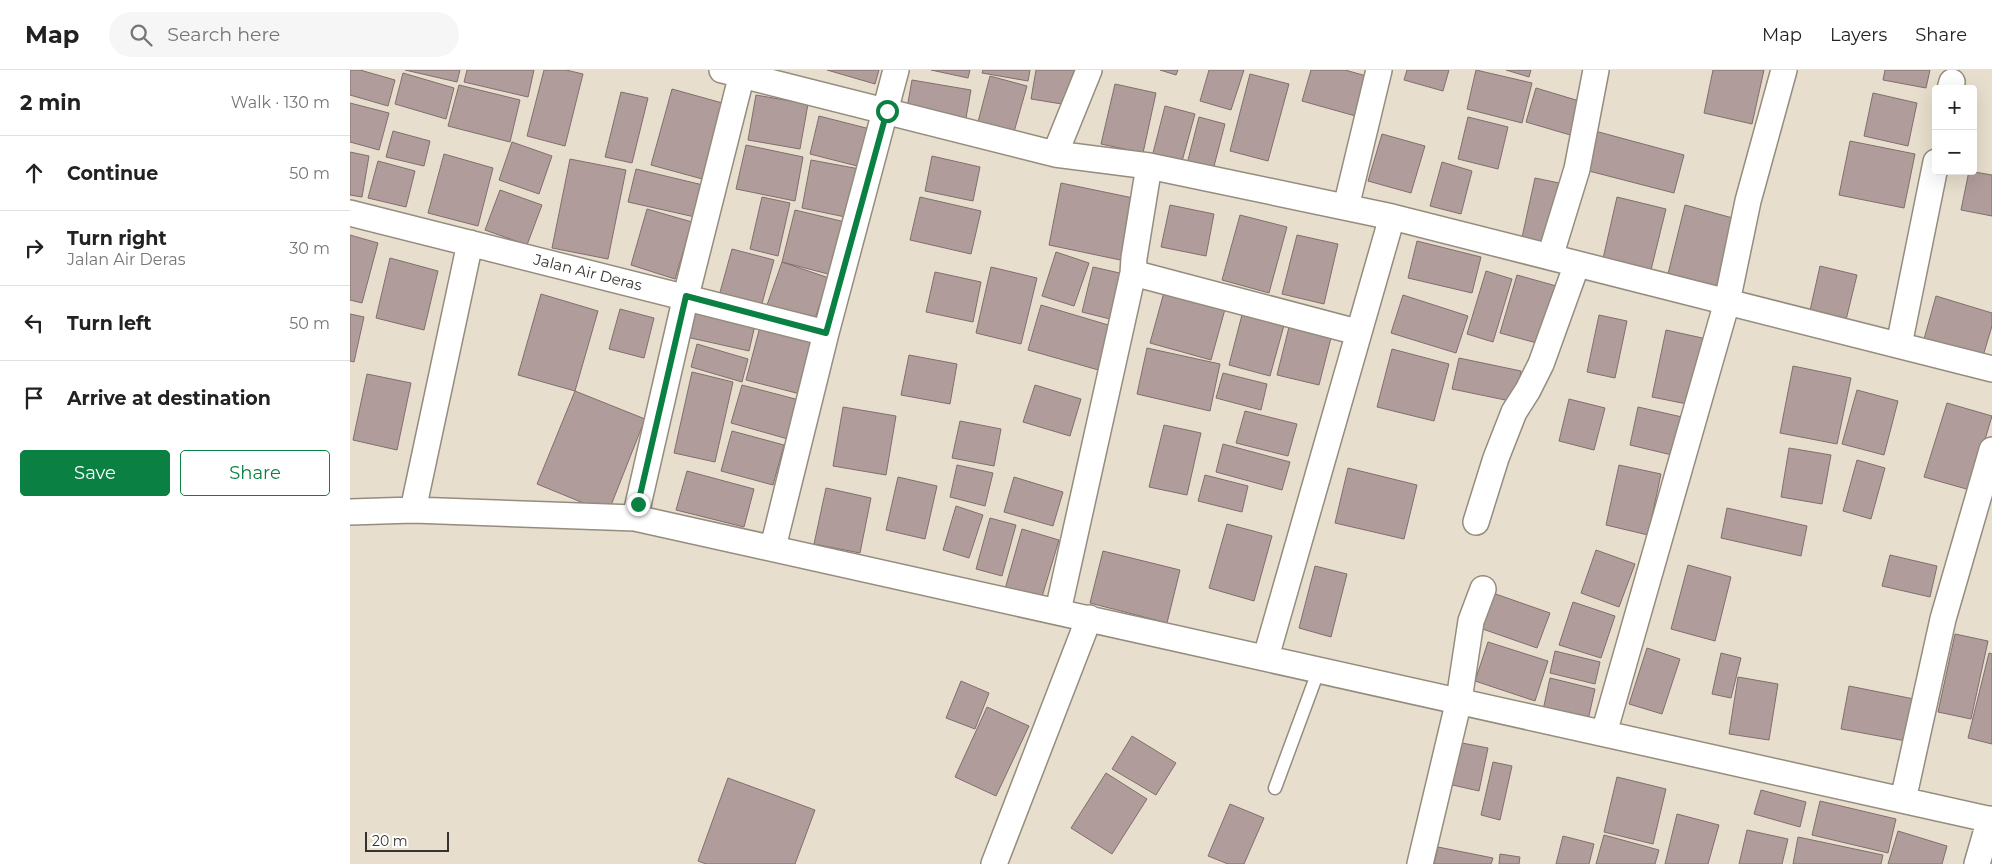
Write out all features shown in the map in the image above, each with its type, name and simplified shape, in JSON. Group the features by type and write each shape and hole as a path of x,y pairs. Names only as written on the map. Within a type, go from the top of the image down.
{"street":[{"path":"773,547 826,333 887,111 896,70"},
{"path":"1055,154 1089,70"},
{"path":"1346,207 1379,70"},
{"path":"1550,257 1577,169 1596,70"},
{"path":"1604,733 1727,302 1748,201 1784,70"},
{"path":"635,518 736,72 1055,154 1149,166 1392,217 1992,369"},
{"path":"1058,611 1134,274 1134,258 1149,166"},
{"path":"1899,345 1933,175"},
{"name":"Jalan Air Deras","path":"350,213 686,296 826,333"},
{"path":"1266,657 1357,332 1392,217"},
{"path":"413,510 470,243"},
{"path":"1476,522 1496,458 1514,412 1541,364 1577,264"},
{"path":"1134,274 1357,332"},
{"path":"1902,800 1943,619 1992,450"},
{"path":"350,512 413,510 635,518 773,547 1991,820 1977,864"},
{"path":"1420,864 1459,700 1471,621 1484,588"},
{"path":"994,864 1089,618"}],"lane":[{"path":"1275,788 1319,669"}],"building":[{"path":"350,70 360,70 395,80 388,106 350,95"},
{"path":"405,70 460,70 457,82"},
{"path":"467,70 534,70 528,97 464,82"},
{"path":"544,70 566,70 583,74 565,146 527,136"},
{"path":"827,70 879,70 875,84"},
{"path":"931,70 970,70 968,78"},
{"path":"983,70 1030,70 1028,81 982,73"},
{"path":"1036,70 1080,70 1074,106 1031,99"},
{"path":"1160,70 1178,70 1176,75"},
{"path":"1209,70 1244,70 1231,110 1200,101"},
{"path":"1311,70 1345,70 1370,77 1359,117 1302,101"},
{"path":"1407,70 1449,70 1443,91 1404,80"},
{"path":"1476,70 1532,83 1522,123 1467,109"},
{"path":"1506,70 1531,70 1529,77"},
{"path":"1713,70 1764,70 1752,124 1704,113"},
{"path":"1885,70 1930,70 1926,88 1883,80"},
{"path":"403,73 454,88 446,119 395,104"},
{"path":"1250,74 1289,84 1268,161 1230,151"},
{"path":"990,76 1027,86 1014,132 978,122"},
{"path":"912,80 971,90 966,118 907,108"},
{"path":"1115,84 1156,93 1143,153 1101,144"},
{"path":"459,85 520,100 510,142 448,126"},
{"path":"1536,88 1586,103 1577,137 1526,122"},
{"path":"672,89 726,104 706,180 651,165"},
{"path":"621,92 648,98 632,163 605,157"},
{"path":"1873,93 1917,103 1908,146 1864,136"},
{"path":"756,95 808,104 800,149 748,140"},
{"path":"350,103 389,113 379,150 350,142"},
{"path":"1165,106 1195,114 1181,165 1152,157"},
{"path":"819,116 870,129 861,167 810,154"},
{"path":"1199,117 1225,124 1213,170 1187,164"},
{"path":"1468,117 1508,127 1498,169 1458,159"},
{"path":"393,131 430,141 424,166 386,157"},
{"path":"1595,131 1684,155 1674,193 1585,170"},
{"path":"1382,134 1425,146 1411,193 1368,181"},
{"path":"1850,141 1915,154 1904,208 1839,195"},
{"path":"512,142 552,156 539,194 499,180"},
{"path":"746,145 803,157 795,201 736,189"},
{"path":"350,152 369,156 362,197 350,195"},
{"path":"444,154 493,168 478,226 428,213"},
{"path":"932,156 980,167 973,201 925,191"},
{"path":"570,159 626,170 608,259 552,248"},
{"path":"811,160 865,170 855,219 802,208"},
{"path":"378,161 415,171 406,207 368,198"},
{"path":"1442,162 1472,171 1461,214 1430,206"},
{"path":"636,169 703,185 695,217 628,202"},
{"path":"1977,172 1992,175 1992,216 1961,210 1968,175 1977,175"},
{"path":"1535,178 1564,184 1550,248 1521,242"},
{"path":"1061,183 1138,199 1125,261 1049,245"},
{"path":"500,190 542,205 527,245 485,230"},
{"path":"762,197 790,203 778,256 750,249"},
{"path":"920,197 981,211 971,254 910,240"},
{"path":"1617,197 1666,209 1650,274 1602,263"},
{"path":"1170,205 1214,214 1206,256 1161,247"},
{"path":"1685,205 1740,220 1722,288 1668,274"},
{"path":"647,209 692,222 675,279 631,265"},
{"path":"795,210 845,222 832,275 782,262"},
{"path":"1240,215 1287,227 1269,293 1222,280"},
{"path":"350,235 378,243 362,303 350,300"},
{"path":"1297,235 1338,244 1324,304 1282,294"},
{"path":"1417,241 1481,257 1472,293 1408,278"},
{"path":"732,249 774,260 761,307 719,296"},
{"path":"1056,252 1089,263 1074,306 1042,296"},
{"path":"390,258 438,271 424,330 376,318"},
{"path":"782,262 829,278 813,324 766,308"},
{"path":"1820,266 1857,275 1845,324 1809,315"},
{"path":"991,267 1037,278 1021,344 976,333"},
{"path":"1093,267 1133,276 1122,322 1082,312"},
{"path":"1486,271 1512,279 1493,342 1467,334"},
{"path":"935,272 981,282 973,322 926,312"},
{"path":"1517,275 1560,287 1544,345 1500,333"},
{"path":"1166,285 1227,302 1211,360 1150,343"},
{"path":"541,294 598,311 575,391 518,375"},
{"path":"1403,295 1468,316 1456,353 1391,333"},
{"path":"1936,296 1992,313 1992,326 1983,356 1924,339"},
{"path":"1041,305 1115,327 1102,371 1028,350"},
{"path":"1244,307 1286,318 1270,376 1229,365"},
{"path":"620,309 654,318 644,358 609,349"},
{"path":"689,309 755,325 749,351 682,336"},
{"path":"350,314 364,317 354,362 350,361"},
{"path":"1599,315 1627,321 1615,378 1587,372"},
{"path":"761,323 819,338 804,395 746,380"},
{"path":"1290,323 1332,334 1319,385 1277,375"},
{"path":"1666,330 1707,339 1692,405 1652,397"},
{"path":"697,344 748,359 742,382 691,367"},
{"path":"1147,348 1220,364 1210,411 1137,394"},
{"path":"1392,349 1449,364 1434,421 1377,407"},
{"path":"909,355 957,364 950,404 901,395"},
{"path":"1459,358 1521,371 1515,402 1452,389"},
{"path":"1793,366 1851,378 1837,444 1780,433"},
{"path":"692,372 733,382 715,462 674,453"},
{"path":"1223,373 1267,384 1261,410 1216,398"},
{"path":"367,374 411,383 397,450 353,440"},
{"path":"742,385 799,400 788,439 731,423"},
{"path":"1035,385 1081,399 1070,436 1023,422"},
{"path":"1857,390 1898,401 1884,455 1842,444"},
{"path":"575,391 645,419 608,513 537,484"},
{"path":"1569,399 1605,408 1594,450 1559,441"},
{"path":"1947,403 1992,416 1970,490 1924,477"},
{"path":"843,407 896,416 886,475 833,466"},
{"path":"1638,407 1682,417 1672,455 1630,445"},
{"path":"1245,411 1297,424 1288,456 1236,443"},
{"path":"960,421 1001,429 994,466 952,458"},
{"path":"1164,425 1201,433 1187,495 1149,487"},
{"path":"732,431 784,445 773,485 721,471"},
{"path":"1223,444 1290,462 1282,490 1216,472"},
{"path":"1789,448 1831,455 1822,504 1781,497"},
{"path":"1857,460 1885,468 1871,519 1843,511"},
{"path":"957,465 993,473 985,506 950,497"},
{"path":"1619,465 1661,474 1648,535 1606,525"},
{"path":"1348,468 1417,485 1404,539 1335,523"},
{"path":"687,471 754,489 744,527 676,510"},
{"path":"1205,475 1248,486 1242,512 1198,501"},
{"path":"898,477 937,486 925,539 886,530"},
{"path":"1014,477 1063,492 1053,526 1004,512"},
{"path":"826,488 871,498 860,553 814,544"},
{"path":"956,506 983,515 969,558 943,550"},
{"path":"1727,508 1807,526 1801,556 1721,538"},
{"path":"990,518 1016,525 1002,576 976,569"},
{"path":"1227,524 1272,536 1254,601 1209,588"},
{"path":"1022,529 1059,540 1041,600 1005,589"},
{"path":"1596,550 1635,564 1619,607 1581,593"},
{"path":"1103,551 1180,570 1167,623 1090,603"},
{"path":"1890,555 1937,566 1930,597 1882,586"},
{"path":"1688,565 1731,577 1715,641 1671,629"},
{"path":"1315,566 1347,574 1331,637 1299,628"},
{"path":"1487,591 1550,613 1537,648 1474,626"},
{"path":"1573,602 1615,616 1601,658 1559,645"},
{"path":"1955,634 1988,641 1971,719 1938,712"},
{"path":"1488,642 1548,661 1535,701 1475,681"},
{"path":"1647,648 1680,659 1662,714 1629,704"},
{"path":"1555,651 1600,662 1595,684 1550,673"},
{"path":"1721,653 1741,658 1731,698 1712,694"},
{"path":"1989,653 1992,654 1992,744 1968,738"},
{"path":"1738,677 1778,684 1769,740 1729,734"},
{"path":"1550,678 1595,689 1588,720 1543,710"},
{"path":"961,681 989,693 975,729 946,718"},
{"path":"1849,686 1914,699 1906,741 1841,729"},
{"path":"987,707 1029,726 996,796 955,777"},
{"path":"1132,736 1176,763 1156,795 1112,769"},
{"path":"1457,742 1488,748 1479,791 1448,784"},
{"path":"1493,762 1512,766 1500,820 1481,815"},
{"path":"1106,773 1147,799 1112,854 1071,828"},
{"path":"1617,777 1666,789 1653,844 1604,832"},
{"path":"728,778 815,810 795,864 706,864 698,861"},
{"path":"1761,790 1806,802 1800,827 1754,814"},
{"path":"1820,801 1896,819 1888,853 1812,835"},
{"path":"1230,804 1264,818 1244,864 1228,864 1208,856"},
{"path":"1677,814 1719,825 1708,864 1665,864"},
{"path":"1747,830 1788,839 1782,864 1739,864"},
{"path":"1898,831 1947,846 1942,864 1888,864"},
{"path":"1604,835 1659,850 1655,864 1596,864"},
{"path":"1563,836 1594,844 1589,864 1556,864"},
{"path":"1798,837 1883,855 1881,864 1793,864"},
{"path":"1438,847 1493,858 1491,864 1434,864"},
{"path":"1500,854 1520,857 1519,864 1499,864"}],"route":[{"path":"638,504 686,296 826,333 887,111"}]}
